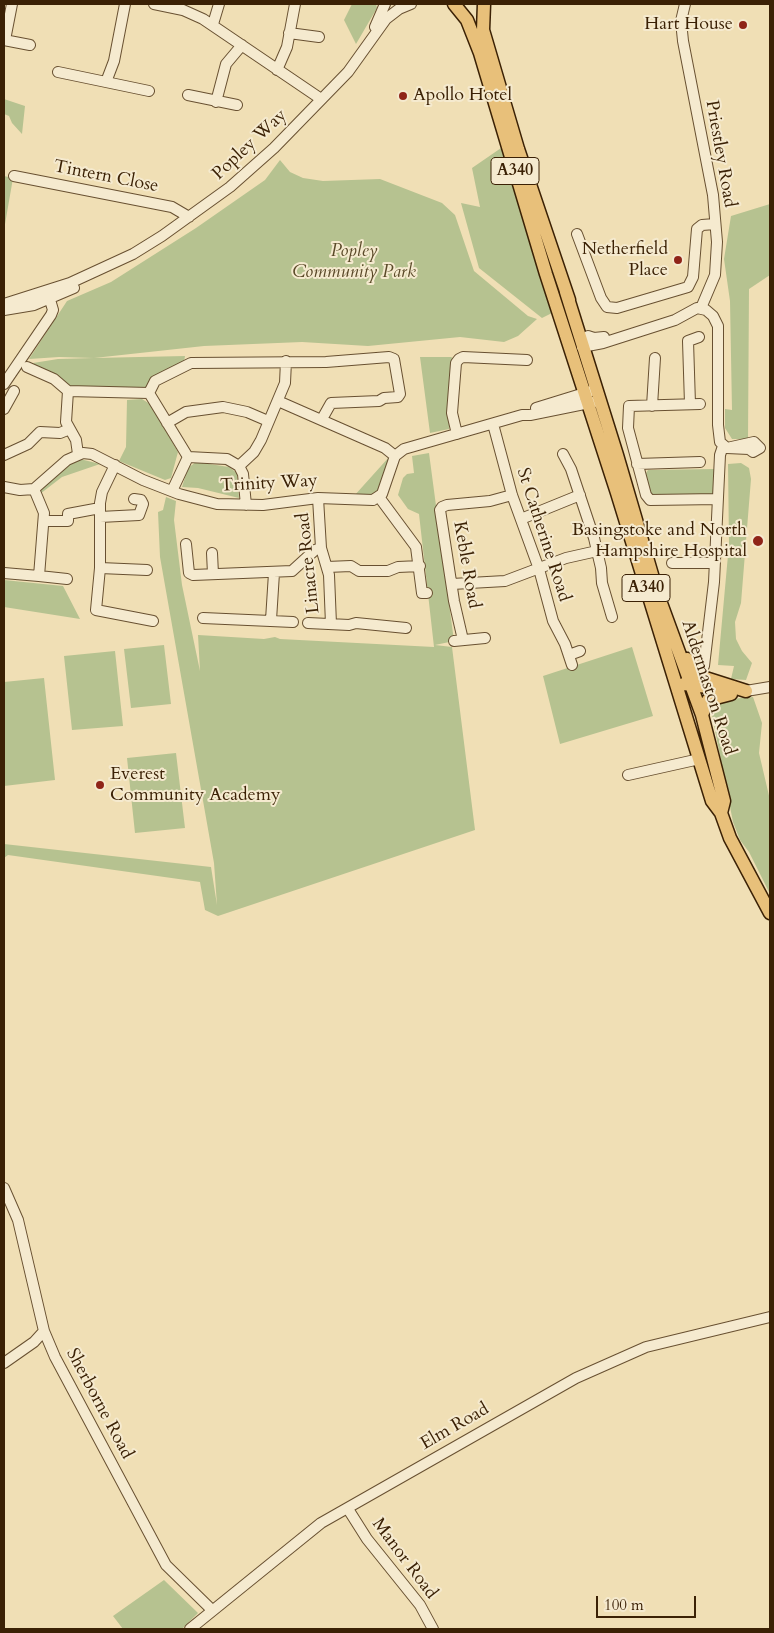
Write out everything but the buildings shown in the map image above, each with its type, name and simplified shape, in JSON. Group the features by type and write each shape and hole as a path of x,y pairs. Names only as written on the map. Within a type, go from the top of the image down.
{"main road":[{"name":"Aldermaston Road","path":"454,4 467,20 480,53 585,398 617,493 674,684 692,731 697,759 712,802 721,813 730,838 770,913"},
{"name":"Aldermaston Road","path":"484,4 483,30 518,149 566,292 585,341 588,363 658,594 698,675 702,716 724,801 721,813"},
{"name":"Aldermaston Road","path":"585,341 578,359 585,398"},
{"path":"568,342 585,341"},
{"path":"674,684 698,675 746,691"},
{"name":"A340","path":"692,731 694,721 686,689 698,675"},
{"path":"702,716 708,700 746,691"},
{"path":"697,759 713,755"}],"street":[{"path":"12,4 5,40 30,45"},
{"path":"106,82 114,61 125,4"},
{"path":"154,4 195,14 213,24 321,99"},
{"path":"213,24 219,4"},
{"path":"277,70 287,47 295,4"},
{"name":"Popley Way","path":"370,39 385,4"},
{"name":"Popley Way","path":"4,310 38,299 133,254 230,187 265,157 348,72 386,19 399,9 412,4"},
{"name":"Priestley Road","path":"685,4 681,21 683,41 716,224 716,270 710,291 701,308"},
{"path":"289,33 319,37"},
{"path":"216,102 226,64 242,45"},
{"path":"58,72 149,92"},
{"path":"188,96 237,105"},
{"name":"Tintern Close","path":"14,176 172,207 189,217"},
{"path":"576,234 600,298 607,306 616,308 688,287 693,277 697,229 702,225 716,224"},
{"path":"4,384 45,325 53,310 49,294"},
{"path":"38,299 45,325"},
{"name":"Popley Way","path":"4,304 38,299"},
{"path":"585,341 682,315 701,308 713,316 718,326 718,425 720,442 725,447 749,446"},
{"path":"585,341 632,334 674,320 682,315"},
{"path":"588,363 597,348 628,338 632,334"},
{"path":"699,337 684,340 695,404 629,406 628,428 646,495 650,500 718,499"},
{"path":"149,393 155,381 191,363 326,362 389,357 394,359 400,394 398,397 384,398 378,401 332,403 322,419"},
{"path":"652,406 655,358"},
{"path":"457,434 452,413 456,363 459,359 509,364 527,360"},
{"path":"239,466 254,452 278,401 285,383 286,361"},
{"path":"27,367 54,379 68,391 149,393"},
{"path":"4,409 14,391"},
{"path":"4,487 20,490 34,489 67,460 78,454 76,440 66,422 68,391"},
{"path":"149,393 188,457"},
{"path":"427,593 422,593 420,566 416,547 379,497 386,487 395,456 408,448 522,415 530,410 598,394"},
{"path":"278,401 385,448 395,456"},
{"path":"167,422 186,412 223,407 248,412 268,421"},
{"name":"St Catherine Road","path":"493,424 512,496 539,569 553,621 570,660 580,651"},
{"path":"4,455 28,444 40,432 60,433 70,429"},
{"path":"698,675 715,563 720,455 725,447"},
{"name":"Trinity Way","path":"78,454 92,454 172,491 206,502 246,505 318,498 365,500 379,497"},
{"path":"564,454 580,495 597,552 602,584 612,617"},
{"path":"188,457 227,459 239,466 243,474 246,505"},
{"path":"172,491 188,457"},
{"path":"637,464 700,462"},
{"path":"115,465 102,492 100,568 96,610 153,621"},
{"path":"34,489 40,501 44,521 39,576"},
{"path":"521,519 580,495"},
{"name":"Keble Road","path":"485,638 459,640 440,510 442,507 490,501 512,496"},
{"name":"Linacre Road","path":"318,498 321,548 327,567 331,624"},
{"path":"44,521 68,521 68,514 100,512 139,515 143,504 141,500 134,499"},
{"path":"186,544 189,573 193,575 292,571 315,550 321,548"},
{"path":"452,584 506,580 566,558 597,552"},
{"path":"212,553 213,574"},
{"path":"672,563 715,563"},
{"path":"327,567 351,566 359,571 378,571 420,566"},
{"path":"100,568 147,570"},
{"path":"4,572 67,579"},
{"path":"271,620 274,573"},
{"path":"208,621 271,620 294,622"},
{"name":"Linacre Road","path":"308,623 356,623 402,631"},
{"path":"746,691 770,687"},
{"path":"628,775 697,759"},
{"name":"Sherborne Road","path":"4,1188 18,1220 44,1331 64,1373 166,1565 212,1610"},
{"name":"Elm Road","path":"190,1629 321,1523 576,1378 646,1348 770,1317"},
{"path":"4,1362 34,1342 44,1331"},
{"name":"Manor Road","path":"348,1509 367,1539 420,1605 433,1629"}],"green space":[{"path":"352,4 376,4 377,8 356,44 344,20"},
{"path":"4,99 25,106 22,134 12,123 9,116 4,114"},
{"path":"504,146 554,312 542,318 479,268 461,203 480,207 472,168"},
{"name":"Popley Community Park","path":"280,160 290,172 303,178 323,181 380,179 442,203 455,215 474,271 528,316 537,319 518,336 504,342 460,337 368,346 302,342 204,346 94,358 59,357 29,359 67,301 111,282 196,228 265,180"},
{"path":"4,176 13,178 4,230"},
{"path":"770,204 770,275 749,289 748,439 732,439 725,428 725,409 732,410 730,301 724,259 731,216"},
{"path":"185,356 184,362 149,382 147,390 70,388 36,367 33,363 58,359"},
{"path":"420,357 451,357 457,360 449,429 430,433"},
{"path":"142,399 150,404 178,452 171,478 165,480 119,461 126,447 127,400"},
{"path":"429,453 454,641 435,645 452,647 475,830 218,916 205,910 200,882 8,855 4,858 4,844 211,867 217,905 214,863 160,557 158,512 163,510 166,497 176,501 174,520 182,585 200,671 198,635 264,639 275,637 280,639 434,647 419,514 408,509 398,495 403,478 407,474 414,473 412,456"},
{"path":"390,456 384,487 372,498 354,496"},
{"path":"80,459 100,464 62,477 40,494 41,489 65,465"},
{"path":"196,462 229,467 237,473 239,498 198,488 182,487 188,468"},
{"path":"741,463 749,468 751,479 741,603 735,622 736,639 742,651 752,663 746,680 731,679 734,666 718,665 729,544 728,464"},
{"path":"714,469 715,493 713,497 650,495 644,476 648,470"},
{"path":"4,580 63,586 80,619 4,607"},
{"path":"164,645 171,704 131,708 124,649"},
{"path":"632,647 653,716 560,744 543,676"},
{"path":"115,651 123,726 72,730 64,656"},
{"path":"44,678 55,780 4,786 4,682"},
{"path":"753,697 762,723 759,753 770,800 770,894 749,852 740,840 733,822 711,710 718,700"},
{"path":"176,753 185,828 135,833 127,758"},
{"path":"164,1580 198,1613 182,1629 123,1629 113,1616"}],"place":[{"name":"Hart House","path":"743,25"},
{"name":"Apollo Hotel","path":"403,96"},
{"name":"Netherfield Place","path":"678,260"},
{"name":"Basingstoke and North Hampshire Hospital","path":"758,541"},
{"name":"Everest Community Academy","path":"100,785"}]}
